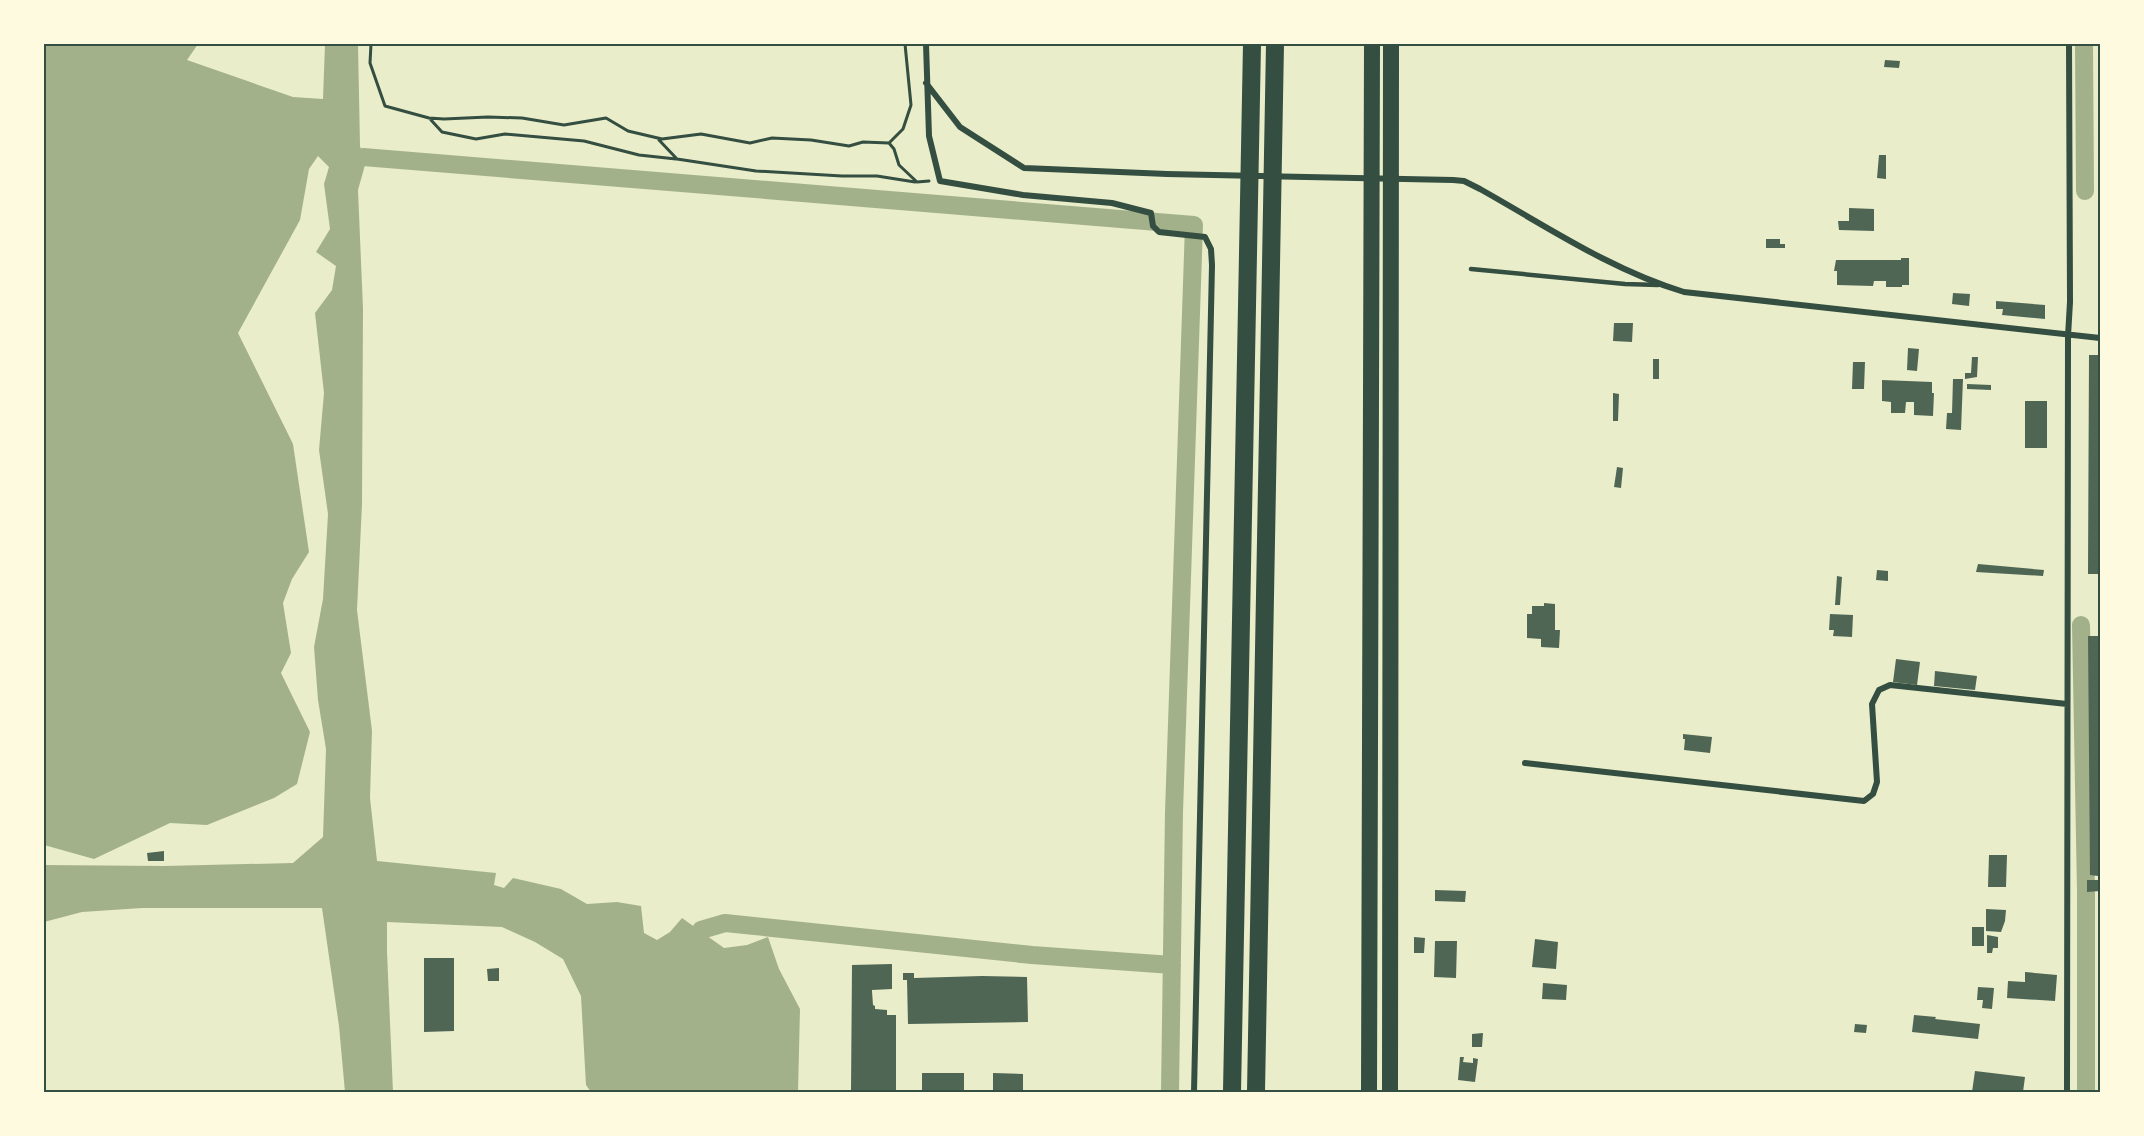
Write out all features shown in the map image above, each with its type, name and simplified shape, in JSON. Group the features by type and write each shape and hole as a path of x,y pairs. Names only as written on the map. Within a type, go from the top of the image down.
{"highway":[{"path":"1232,1092 1252,44"},
{"path":"1256,1092 1275,44"},
{"path":"1369,1092 1372,44"},
{"path":"1390,1092 1391,44"}],"street":[{"path":"926,44 929,136 940,181 1023,195 1112,203 1150,213 1153,226 1159,231 1204,237 1211,249 1194,1092"},
{"path":"2067,1092 2069,44"},
{"path":"926,83 960,128 1024,168 1464,181 1624,270 1684,292 2100,338"},
{"path":"1525,764 1864,801 1873,794 1877,782 1872,704 1879,690 1890,685 2067,704"}],"lane":[{"path":"1471,269 1625,284 1660,285"}],"path":[{"path":"371,44 370,63 386,106 429,118 522,118 564,124 606,118 628,131 662,140 701,134 750,143 772,138 811,140 849,146 864,141 889,143 894,149 898,165 917,182"},
{"path":"889,143 903,129 911,105 905,44"},
{"path":"429,118 442,132 476,139 505,134 585,141 639,155 756,171 877,176 917,182 940,181"},
{"path":"657,138 676,159"}],"shaded area":[{"path":"44,44 198,44 187,60 293,97 323,99 325,44 358,44 360,146 365,165 358,190 363,309 362,504 357,610 372,731 370,798 377,861 496,873 494,885 504,888 513,878 561,889 587,904 617,902 641,906 644,933 657,940 670,932 682,918 724,948 747,945 768,937 779,969 800,1009 798,1092 591,1092 586,1085 581,996 563,959 535,942 502,927 387,922 393,1092 345,1092 339,1026 322,908 142,908 82,912 44,922 44,865 164,866 293,863 323,837 326,749 318,700 314,647 323,599 328,514 319,450 324,393 315,313 332,290 336,266 316,252 330,229 324,184 329,167 318,156 309,169 300,220 238,333 293,444 309,552 292,579 283,603 291,653 281,673 310,732 297,784 274,798 207,825 170,823 94,859 44,845"}],"building":[{"path":"1885,60 1900,61 1899,68 1884,67"},
{"path":"1879,155 1886,155 1886,179 1877,178"},
{"path":"1849,208 1874,209 1874,231 1839,230 1838,221 1849,221"},
{"path":"1766,239 1780,239 1780,244 1785,244 1785,248 1766,248"},
{"path":"1901,258 1909,258 1909,285 1886,287 1886,281 1874,281 1873,286 1837,285 1837,271 1834,271 1836,260 1901,260"},
{"path":"1953,293 1970,294 1969,306 1952,304"},
{"path":"1996,301 2045,305 2045,319 2002,315 2003,309 1996,309"},
{"path":"1614,323 1633,323 1632,342 1613,341"},
{"path":"1908,348 1919,349 1917,371 1907,370"},
{"path":"2089,355 2100,355 2100,574 2088,574"},
{"path":"1972,357 1978,357 1977,377 1965,379 1965,373 1971,373"},
{"path":"1653,359 1659,359 1659,379 1653,379"},
{"path":"1853,362 1865,362 1864,389 1852,389"},
{"path":"1953,379 1963,379 1961,430 1946,429 1947,413 1952,413"},
{"path":"1882,380 1932,382 1933,416 1914,415 1914,402 1906,402 1905,413 1891,413 1891,402 1882,401"},
{"path":"1967,384 1991,385 1991,390 1967,389"},
{"path":"1613,393 1619,394 1618,421 1613,421"},
{"path":"2025,401 2047,401 2047,448 2025,448"},
{"path":"1617,467 1623,468 1621,488 1614,487"},
{"path":"1978,564 2044,570 2043,576 1976,572"},
{"path":"1877,570 1888,571 1888,581 1876,580"},
{"path":"1837,576 1842,577 1840,605 1835,605"},
{"path":"1544,603 1555,604 1555,630 1560,630 1559,648 1541,647 1541,639 1527,638 1527,614 1532,614 1532,606 1544,606"},
{"path":"1830,614 1853,615 1852,637 1833,636 1834,630 1829,630"},
{"path":"2088,636 2100,636 2100,891 2087,892 2087,880 2099,880 2098,876 2090,875"},
{"path":"1896,659 1920,662 1917,685 1893,682"},
{"path":"1935,671 1977,676 1975,690 1934,686"},
{"path":"1683,734 1712,737 1710,753 1684,750"},
{"path":"164,851 164,861 148,861 147,853"},
{"path":"1989,855 2007,855 2006,887 1988,887"},
{"path":"1435,890 1466,891 1465,902 1435,901"},
{"path":"1986,909 2006,910 2001,932 1986,931"},
{"path":"1972,927 1984,927 1984,946 1972,946"},
{"path":"1987,935 1998,937 1998,948 1993,948 1992,953 1987,953"},
{"path":"1414,937 1425,938 1424,953 1414,953"},
{"path":"1535,939 1558,942 1556,969 1532,967"},
{"path":"1435,941 1457,941 1456,978 1434,977"},
{"path":"424,958 454,958 454,1031 424,1032"},
{"path":"892,964 892,989 872,991 875,1009 887,1010 887,1015 896,1015 896,1092 851,1092 852,965"},
{"path":"499,968 499,981 488,981 487,969"},
{"path":"2025,972 2057,975 2055,1001 2007,998 2008,981 2025,982"},
{"path":"903,973 914,973 914,978 1027,977 1028,1022 908,1024 907,980 903,980"},
{"path":"1543,983 1567,985 1566,1000 1542,999"},
{"path":"1978,987 1994,988 1992,1009 1982,1008 1983,1000 1977,1000"},
{"path":"1914,1015 1980,1024 1978,1039 1912,1032"},
{"path":"1855,1024 1867,1025 1866,1033 1854,1032"},
{"path":"1483,1033 1482,1047 1472,1047 1472,1034"},
{"path":"1460,1057 1464,1057 1463,1062 1473,1063 1473,1058 1478,1059 1475,1082 1458,1080"},
{"path":"1975,1071 2025,1077 2023,1092 1972,1092"},
{"path":"922,1073 964,1073 964,1092 922,1092"},
{"path":"993,1073 1023,1074 1023,1092 993,1092"}],"waterway":[{"path":"2084,44 2085,191"},
{"path":"363,157 1194,225 1174,812 1170,1092"},
{"path":"2081,625 2086,891 2086,1092"},
{"path":"701,930 725,923 1032,955 1172,965"}]}
